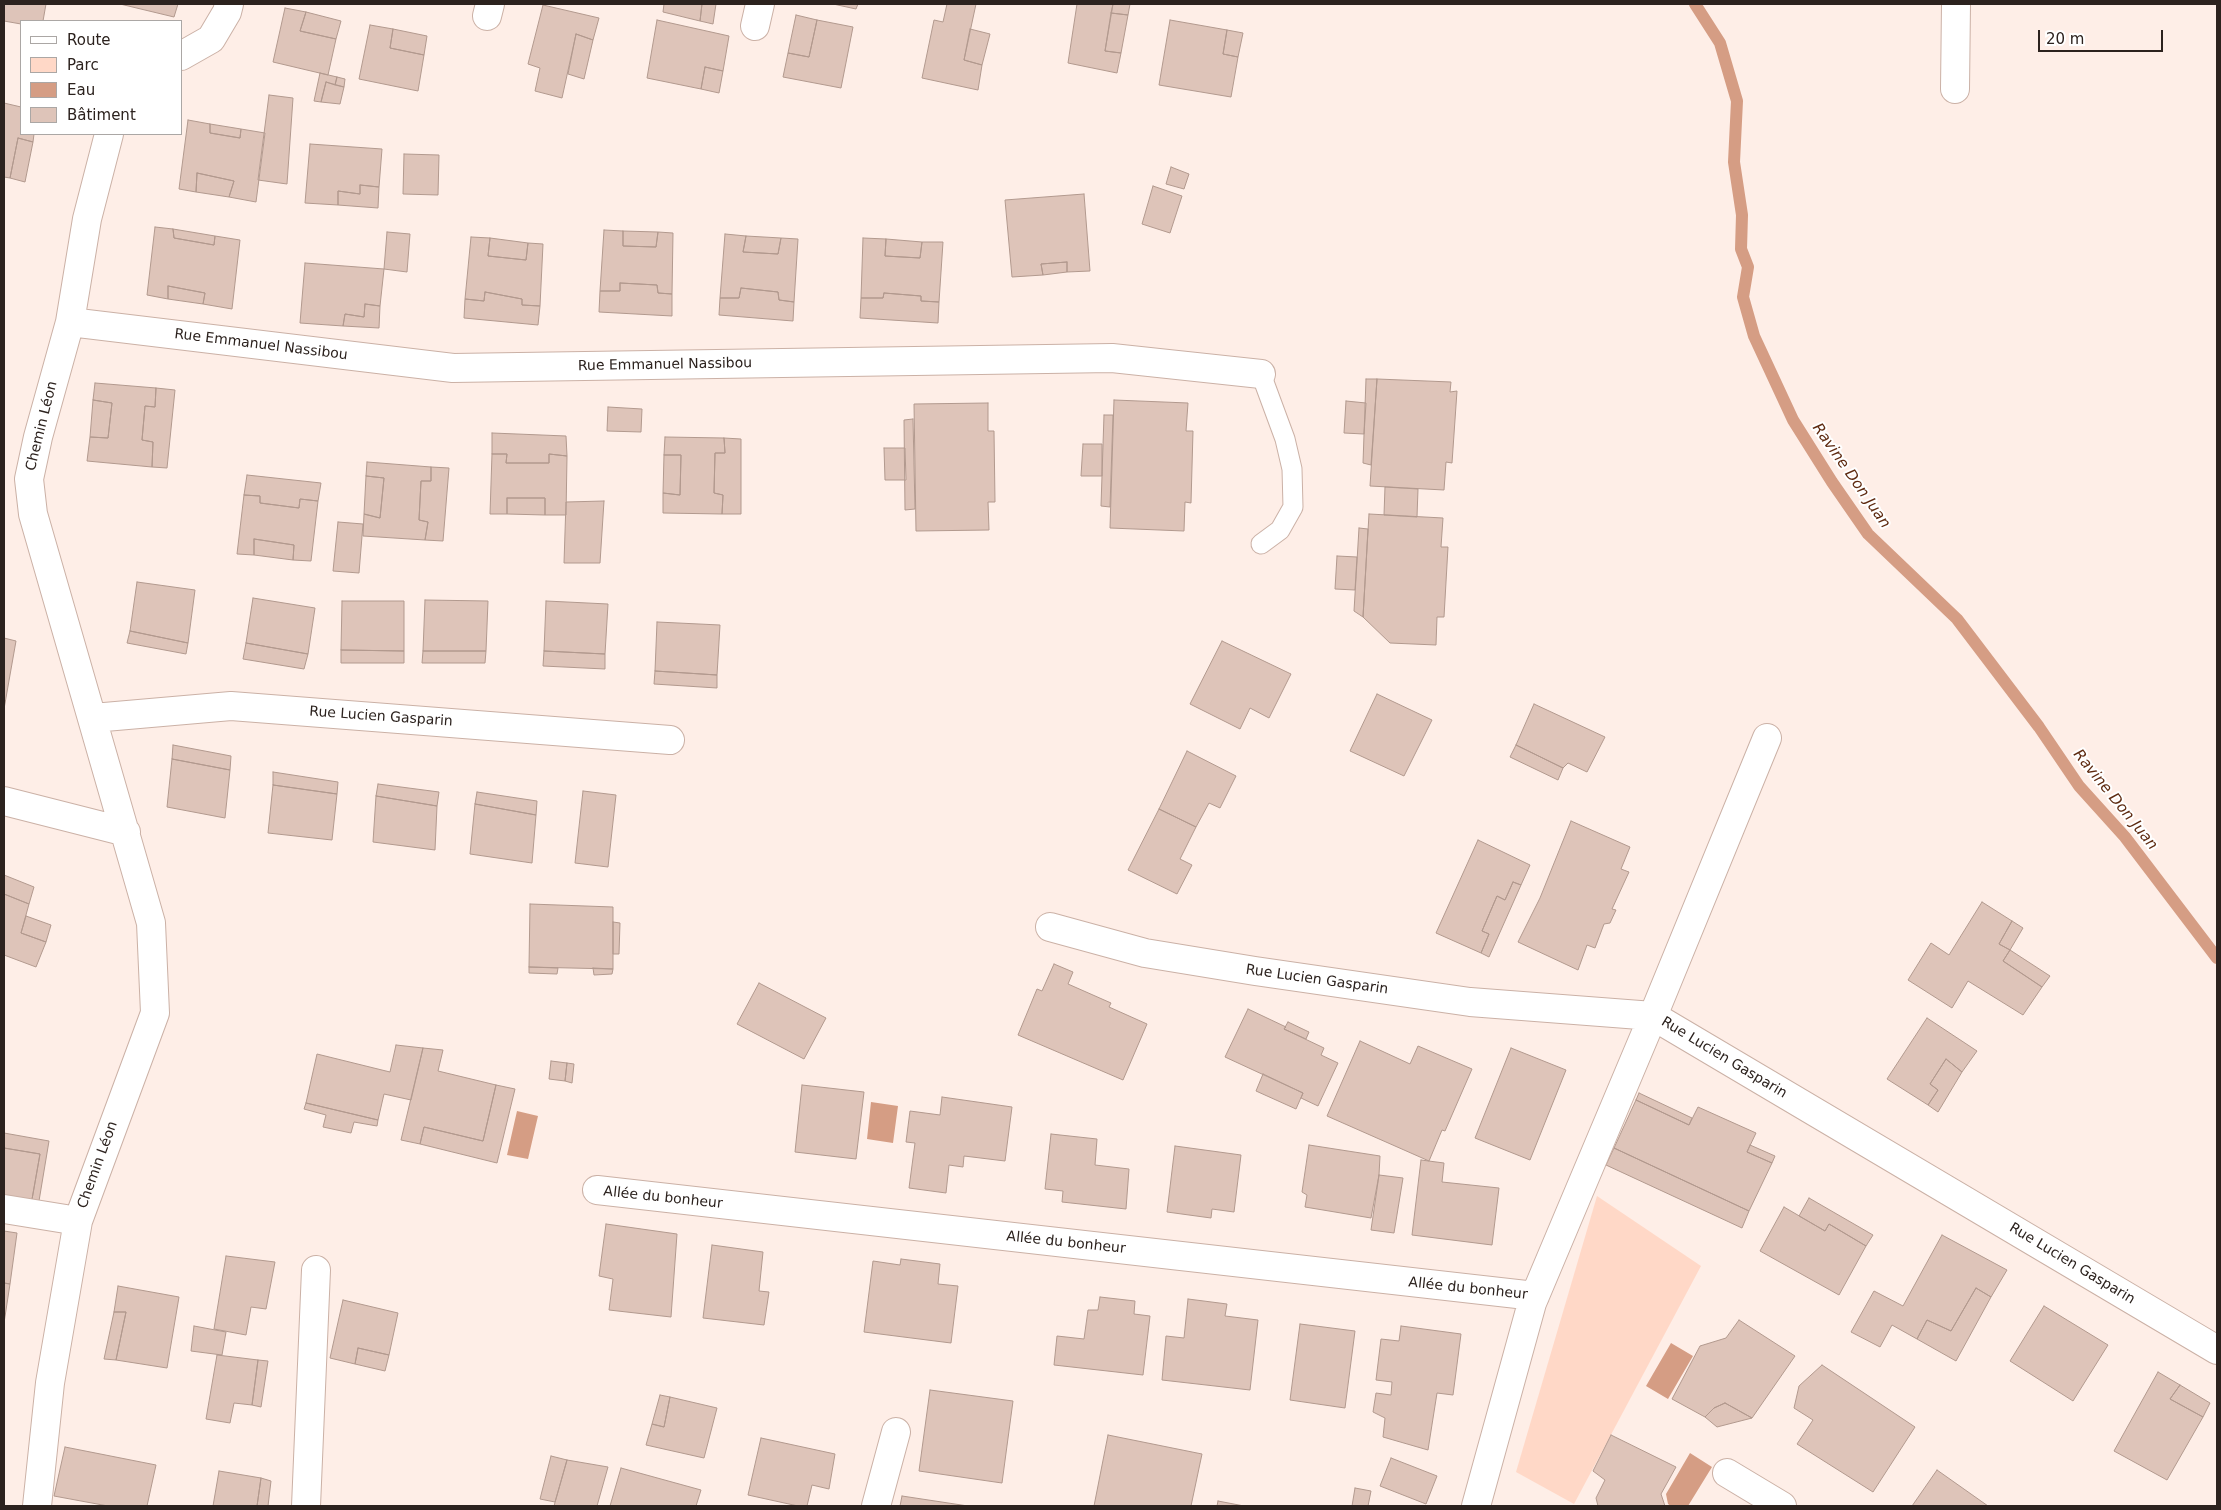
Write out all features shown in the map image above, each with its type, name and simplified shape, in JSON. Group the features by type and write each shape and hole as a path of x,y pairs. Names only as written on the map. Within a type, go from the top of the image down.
{"street":[{"path":"182,55 211,38 227,12 229,4"},
{"path":"1955,89 1956,4"},
{"name":"Chemin Léon","path":"37,1506 50,1383 78,1221 155,1013 151,923 34,514 29,478 38,437 70,322 87,219 109,135"},
{"name":"Rue Emmanuel Nassibou","path":"70,322 453,368 1112,358 1261,374"},
{"name":"Rue Lucien Gasparin","path":"93,718 231,706 670,740"},
{"name":"Allée du bonheur","path":"1476,1506 1535,1296 1767,738"},
{"path":"4,801 126,832"},
{"name":"Rue Lucien Gasparin","path":"1050,927 1145,953 1255,971 1470,1002 1653,1016 2217,1350"},
{"name":"Allée du bonheur","path":"596,1190 1535,1296"},
{"path":"4,1209 78,1221"},
{"path":"306,1506 316,1270"},
{"path":"876,1506 896,1432"},
{"path":"1727,1473 1782,1506"}],"lane":[{"path":"1261,374 1285,440 1292,469 1293,507 1280,530 1261,544"}],"green space":[{"path":"1597,1196 1701,1266 1574,1504 1516,1472"}],"water":[{"path":"871,1102 898,1106 893,1143 867,1139"},
{"path":"517,1111 538,1116 528,1159 507,1155"},
{"path":"1671,1343 1693,1356 1668,1399 1646,1386"},
{"path":"1690,1453 1712,1467 1688,1506 1671,1506 1668,1504 1666,1494"}],"building":[{"path":"4,4 46,4 43,20 20,20 20,24 4,21"},
{"path":"120,4 178,4 174,17"},
{"path":"664,4 702,4 700,21 663,12"},
{"path":"702,4 716,4 713,24 700,21"},
{"path":"833,4 858,4 856,9"},
{"path":"947,4 976,4 964,60 982,65 978,90 922,78 934,20 943,22"},
{"path":"1077,4 1113,4 1105,51 1121,53 1117,73 1068,63"},
{"path":"1113,4 1130,4 1128,15 1111,13"},
{"path":"543,5 599,18 593,40 576,34 562,98 535,91 540,68 528,64"},
{"path":"285,8 306,12 300,31 336,39 328,75 273,62"},
{"path":"306,12 341,21 336,39 300,31"},
{"path":"1111,13 1128,15 1121,53 1105,51"},
{"path":"796,15 817,20 809,57 788,53"},
{"path":"657,20 729,36 723,71 705,67 701,89 647,78"},
{"path":"817,20 853,27 841,88 783,77 788,53 809,57"},
{"path":"1170,20 1227,30 1223,54 1238,57 1231,97 1159,85"},
{"path":"370,25 393,29 390,48 424,55 418,91 359,79"},
{"path":"393,29 427,36 424,55 390,48"},
{"path":"970,29 990,34 982,65 964,60"},
{"path":"1227,30 1243,33 1238,57 1223,54"},
{"path":"576,34 593,40 584,79 568,74"},
{"path":"705,67 723,71 719,93 701,89"},
{"path":"320,73 337,77 335,85 326,82 321,102 314,101"},
{"path":"337,77 345,79 344,87 335,85"},
{"path":"326,82 344,87 340,104 321,102"},
{"path":"269,95 293,98 287,184 258,180"},
{"path":"4,103 20,107 20,135 34,135 33,142 18,138 10,178 4,177"},
{"path":"188,120 210,124 210,133 240,138 241,129 265,133 256,202 229,197 234,181 197,173 196,192 179,189"},
{"path":"210,124 241,129 240,138 210,133"},
{"path":"18,138 33,142 25,182 10,178"},
{"path":"310,144 382,149 379,187 360,185 360,194 338,191 338,205 305,203"},
{"path":"404,154 439,155 438,195 403,194"},
{"path":"1171,167 1189,174 1184,189 1166,184"},
{"path":"197,173 234,181 229,197 196,192"},
{"path":"360,185 379,187 378,208 338,205 338,191 360,194"},
{"path":"1153,186 1182,196 1170,233 1142,224"},
{"path":"1084,194 1090,271 1067,272 1067,262 1041,264 1043,275 1012,277 1005,200"},
{"path":"155,227 173,229 174,238 214,245 215,236 240,240 232,309 203,304 205,293 168,286 168,299 147,295"},
{"path":"173,229 215,236 214,245 174,238"},
{"path":"604,230 623,231 623,246 656,247 658,232 673,233 672,294 658,293 657,285 620,283 620,291 600,291"},
{"path":"623,231 658,232 656,247 623,246"},
{"path":"387,232 410,234 407,272 384,269"},
{"path":"725,234 746,236 743,252 778,254 781,238 798,239 794,302 779,300 778,292 741,288 739,298 720,298"},
{"path":"746,236 781,238 778,254 743,252"},
{"path":"471,237 490,238 488,256 526,260 528,243 543,244 540,306 522,305 522,299 485,292 484,301 465,299"},
{"path":"490,238 528,243 526,260 488,256"},
{"path":"863,238 886,239 885,256 920,258 922,242 943,242 939,302 921,301 921,296 884,293 883,298 861,298"},
{"path":"886,239 922,242 920,258 885,256"},
{"path":"1067,262 1067,272 1043,275 1041,264"},
{"path":"305,263 384,269 380,306 365,304 364,317 345,314 343,326 300,323"},
{"path":"620,283 657,285 658,293 672,294 672,316 599,312 600,291 620,291"},
{"path":"168,286 205,293 203,304 168,299"},
{"path":"741,288 778,292 779,300 794,302 793,321 719,315 720,298 739,298"},
{"path":"485,292 522,299 522,305 540,306 538,325 464,318 465,299 484,301"},
{"path":"884,293 921,296 921,301 939,302 938,323 860,318 861,298 883,298"},
{"path":"365,304 380,306 379,328 343,326 345,314 364,317"},
{"path":"1366,379 1377,379 1371,465 1363,463"},
{"path":"1377,379 1451,382 1450,392 1457,391 1452,463 1446,462 1444,490 1370,486"},
{"path":"95,383 156,388 155,407 145,406 142,440 153,442 152,467 87,461 90,437 108,438 112,403 93,400"},
{"path":"156,388 175,390 167,468 152,467 153,442 142,440 145,406 155,407"},
{"path":"93,400 112,403 108,438 90,437"},
{"path":"1114,400 1188,403 1186,431 1193,431 1191,503 1185,502 1184,531 1110,528"},
{"path":"1346,401 1366,403 1364,434 1344,433"},
{"path":"988,403 988,431 994,431 995,502 988,502 989,530 916,531 914,404"},
{"path":"608,407 642,409 641,432 607,431"},
{"path":"1104,415 1113,415 1110,507 1101,506"},
{"path":"913,419 915,509 905,510 904,420"},
{"path":"492,433 566,436 567,456 549,454 549,463 506,463 507,454 492,454"},
{"path":"665,437 724,438 725,453 715,453 714,493 723,495 722,514 663,513 663,493 680,495 681,455 664,455"},
{"path":"724,438 741,439 741,514 722,514 723,495 714,493 715,453 725,453"},
{"path":"1083,444 1102,444 1102,476 1081,476"},
{"path":"884,448 905,448 906,480 885,480"},
{"path":"492,454 507,454 506,463 549,463 549,454 567,456 566,515 545,515 545,498 507,498 507,514 490,514"},
{"path":"664,455 681,455 680,495 663,493"},
{"path":"367,462 431,467 431,481 421,481 419,520 428,522 425,540 363,536 364,514 380,518 384,478 366,476"},
{"path":"431,467 449,468 443,541 425,540 428,522 419,520 421,481 431,481"},
{"path":"247,475 321,483 318,501 300,499 299,508 260,503 260,496 244,495"},
{"path":"366,476 384,478 380,518 364,514"},
{"path":"1385,487 1418,489 1417,517 1384,515"},
{"path":"244,495 260,496 260,503 299,508 300,499 318,501 311,561 293,560 294,545 254,539 254,555 237,554"},
{"path":"507,498 545,498 545,515 507,514"},
{"path":"604,501 600,563 564,563 566,502"},
{"path":"1369,514 1443,518 1441,547 1448,547 1444,617 1437,617 1436,645 1390,643 1363,617"},
{"path":"338,522 363,524 359,573 333,571"},
{"path":"1359,528 1368,529 1363,617 1354,611"},
{"path":"254,539 294,545 293,560 254,555"},
{"path":"1337,556 1357,557 1355,590 1335,589"},
{"path":"137,582 195,590 188,643 130,631"},
{"path":"253,598 315,608 308,654 246,643"},
{"path":"425,600 488,601 486,651 423,651"},
{"path":"342,601 404,601 404,651 341,650"},
{"path":"546,601 608,604 605,654 544,651"},
{"path":"657,622 720,625 717,675 655,671"},
{"path":"130,631 188,643 186,654 127,643"},
{"path":"4,638 16,641 4,709"},
{"path":"1222,641 1291,674 1269,718 1250,708 1240,729 1190,704"},
{"path":"246,643 308,654 304,669 243,659"},
{"path":"341,650 404,651 404,663 341,663"},
{"path":"423,651 486,651 485,663 422,663"},
{"path":"544,651 605,654 605,669 543,666"},
{"path":"655,671 717,675 717,688 654,684"},
{"path":"1377,694 1432,720 1404,776 1350,751"},
{"path":"1534,704 1605,737 1587,772 1568,763 1563,768 1516,745"},
{"path":"173,745 231,756 230,770 172,759"},
{"path":"1516,745 1563,768 1558,780 1510,757"},
{"path":"1187,751 1236,776 1220,808 1209,803 1196,827 1159,809"},
{"path":"172,759 230,770 225,818 167,807"},
{"path":"273,772 338,782 337,794 273,785"},
{"path":"378,784 439,792 437,806 376,796"},
{"path":"273,785 337,794 332,840 268,833"},
{"path":"583,791 616,795 608,867 575,863"},
{"path":"477,792 537,801 536,815 475,804"},
{"path":"376,796 437,806 435,850 373,842"},
{"path":"475,804 536,815 532,863 470,854"},
{"path":"1159,809 1196,827 1180,859 1192,865 1177,894 1128,870"},
{"path":"1571,821 1630,847 1621,869 1629,872 1612,909 1616,910 1610,923 1604,924 1595,948 1587,945 1578,970 1518,942 1540,898"},
{"path":"1478,840 1530,865 1521,885 1513,882 1505,900 1497,896 1482,931 1489,934 1481,953 1436,933"},
{"path":"4,875 34,887 29,904 4,894"},
{"path":"1513,882 1521,885 1489,957 1481,953 1489,934 1482,931 1497,896 1505,900"},
{"path":"4,894 29,904 21,933 46,942 36,967 4,955"},
{"path":"1982,902 2012,921 1999,944 2010,950 2003,961 2042,987 2023,1015 1968,981 1952,1008 1908,980 1931,943 1949,955"},
{"path":"530,904 613,907 613,969 529,967"},
{"path":"26,916 51,925 46,942 21,933"},
{"path":"2012,921 2023,928 2010,950 1999,944"},
{"path":"613,922 620,923 619,954 613,954"},
{"path":"2010,950 2050,976 2042,987 2003,961"},
{"path":"1054,964 1073,972 1068,984 1111,1003 1109,1007 1147,1024 1123,1080 1018,1035 1037,989 1042,991"},
{"path":"529,967 558,968 557,974 529,973"},
{"path":"593,968 613,969 612,974 594,975"},
{"path":"759,983 826,1018 804,1059 737,1024"},
{"path":"1248,1009 1324,1048 1321,1055 1338,1063 1318,1106 1301,1098 1303,1093 1225,1057"},
{"path":"1927,1018 1977,1051 1962,1072 1946,1059 1930,1084 1938,1090 1928,1105 1887,1079"},
{"path":"1288,1022 1309,1032 1306,1039 1284,1029"},
{"path":"1360,1041 1410,1064 1418,1046 1472,1069 1445,1131 1442,1130 1429,1161 1327,1116"},
{"path":"396,1045 423,1048 411,1100 384,1094 378,1120 306,1103 317,1054 390,1072"},
{"path":"423,1048 443,1050 438,1071 496,1085 483,1141 424,1127 420,1144 401,1140"},
{"path":"1511,1048 1566,1070 1530,1160 1475,1138"},
{"path":"1946,1059 1962,1072 1938,1112 1928,1105 1938,1090 1930,1084"},
{"path":"551,1061 567,1063 565,1081 549,1079"},
{"path":"567,1063 574,1064 572,1083 565,1081"},
{"path":"1263,1074 1303,1093 1296,1109 1256,1091"},
{"path":"496,1085 515,1089 497,1163 420,1144 424,1127 483,1141"},
{"path":"802,1085 864,1092 856,1159 795,1152"},
{"path":"1639,1093 1692,1118 1689,1125 1636,1100"},
{"path":"942,1097 1012,1107 1005,1161 964,1156 963,1167 949,1165 946,1193 909,1188 915,1143 906,1142 910,1111 940,1115"},
{"path":"1636,1100 1689,1125 1698,1107 1756,1133 1747,1152 1772,1163 1749,1211 1614,1148"},
{"path":"306,1103 378,1120 377,1126 354,1122 351,1133 323,1127 326,1115 304,1109"},
{"path":"4,1133 49,1141 38,1207 31,1205 40,1154 4,1148"},
{"path":"1051,1134 1097,1139 1095,1165 1129,1169 1126,1209 1062,1202 1063,1191 1045,1189"},
{"path":"1309,1145 1380,1156 1379,1175 1371,1218 1305,1207 1307,1195 1302,1192"},
{"path":"1750,1145 1775,1156 1772,1163 1747,1152"},
{"path":"1175,1146 1241,1155 1234,1212 1212,1209 1211,1218 1167,1212"},
{"path":"4,1148 40,1154 31,1205 4,1200"},
{"path":"1614,1148 1749,1211 1742,1228 1606,1165"},
{"path":"1421,1160 1444,1163 1442,1182 1499,1188 1492,1245 1412,1235"},
{"path":"1379,1175 1403,1178 1394,1233 1371,1230"},
{"path":"1809,1198 1873,1235 1866,1246 1829,1224 1825,1231 1799,1216"},
{"path":"1784,1207 1825,1231 1829,1224 1866,1246 1839,1295 1760,1251"},
{"path":"606,1224 677,1234 671,1317 609,1310 613,1279 599,1276"},
{"path":"4,1231 17,1233 10,1284 4,1283"},
{"path":"1942,1235 2007,1270 1991,1297 1976,1288 1951,1331 1927,1320 1917,1339 1892,1325 1880,1347 1851,1332 1874,1291 1903,1306"},
{"path":"712,1245 763,1252 759,1291 769,1292 764,1325 703,1318"},
{"path":"226,1256 275,1262 266,1309 251,1307 246,1335 214,1329"},
{"path":"901,1259 940,1264 938,1284 958,1286 951,1343 864,1332 873,1261 900,1265"},
{"path":"4,1283 10,1284 4,1323"},
{"path":"118,1286 179,1297 167,1368 116,1360 126,1312 114,1312"},
{"path":"1976,1288 1991,1297 1956,1361 1917,1339 1927,1320 1951,1331"},
{"path":"1100,1297 1135,1301 1134,1314 1150,1316 1143,1375 1054,1365 1057,1336 1084,1339 1088,1310 1098,1310"},
{"path":"1188,1299 1227,1304 1225,1316 1258,1320 1250,1390 1162,1380 1166,1336 1184,1338"},
{"path":"343,1300 398,1313 389,1355 358,1348 355,1364 330,1358"},
{"path":"2044,1306 2108,1345 2073,1401 2010,1361"},
{"path":"114,1312 126,1312 116,1360 104,1359"},
{"path":"1739,1320 1795,1356 1752,1418 1725,1403 1714,1408 1705,1417 1672,1399 1700,1346 1726,1338"},
{"path":"1300,1324 1355,1331 1345,1408 1290,1400"},
{"path":"194,1326 226,1332 222,1355 191,1351"},
{"path":"1401,1326 1461,1334 1453,1395 1437,1393 1428,1450 1383,1437 1385,1418 1373,1412 1376,1393 1391,1395 1392,1382 1376,1380 1381,1339 1399,1341"},
{"path":"358,1348 389,1355 385,1371 355,1364"},
{"path":"217,1355 258,1360 252,1405 234,1403 230,1423 206,1419"},
{"path":"258,1360 268,1361 261,1407 252,1405"},
{"path":"1822,1365 1915,1427 1873,1492 1797,1444 1813,1420 1794,1408 1799,1386"},
{"path":"2158,1372 2180,1385 2170,1399 2203,1417 2167,1480 2114,1451"},
{"path":"2180,1385 2210,1403 2203,1417 2170,1399"},
{"path":"930,1390 1013,1401 1002,1483 919,1471"},
{"path":"660,1395 670,1397 664,1427 652,1424"},
{"path":"670,1397 717,1408 704,1458 646,1445 652,1424 664,1427"},
{"path":"1725,1403 1752,1418 1717,1427 1705,1417 1714,1408"},
{"path":"1108,1435 1202,1454 1191,1506 1094,1506"},
{"path":"1611,1435 1676,1467 1661,1494 1665,1506 1598,1506 1596,1498 1605,1480 1593,1471"},
{"path":"761,1438 835,1454 829,1489 812,1485 807,1506 798,1506 748,1495"},
{"path":"65,1447 156,1465 147,1506 108,1506 54,1496"},
{"path":"551,1456 567,1460 555,1502 540,1499"},
{"path":"1391,1458 1437,1476 1426,1504 1380,1486"},
{"path":"567,1460 608,1467 597,1506 554,1506"},
{"path":"621,1468 701,1490 696,1506 610,1506"},
{"path":"1937,1470 1988,1506 1912,1506"},
{"path":"219,1471 261,1478 257,1506 213,1506"},
{"path":"261,1478 271,1481 268,1506 257,1506"},
{"path":"1355,1488 1371,1491 1368,1506 1352,1506"},
{"path":"902,1496 968,1506 900,1506"},
{"path":"1218,1501 1244,1506 1217,1506"}],"waterway":[{"name":"Ravine Don Juan","path":"1695,4 1720,43 1737,101 1734,162 1742,215 1741,249 1748,267 1743,297 1754,336 1793,420 1868,534 1957,619 2039,727 2079,786 2125,837 2217,958"}]}
